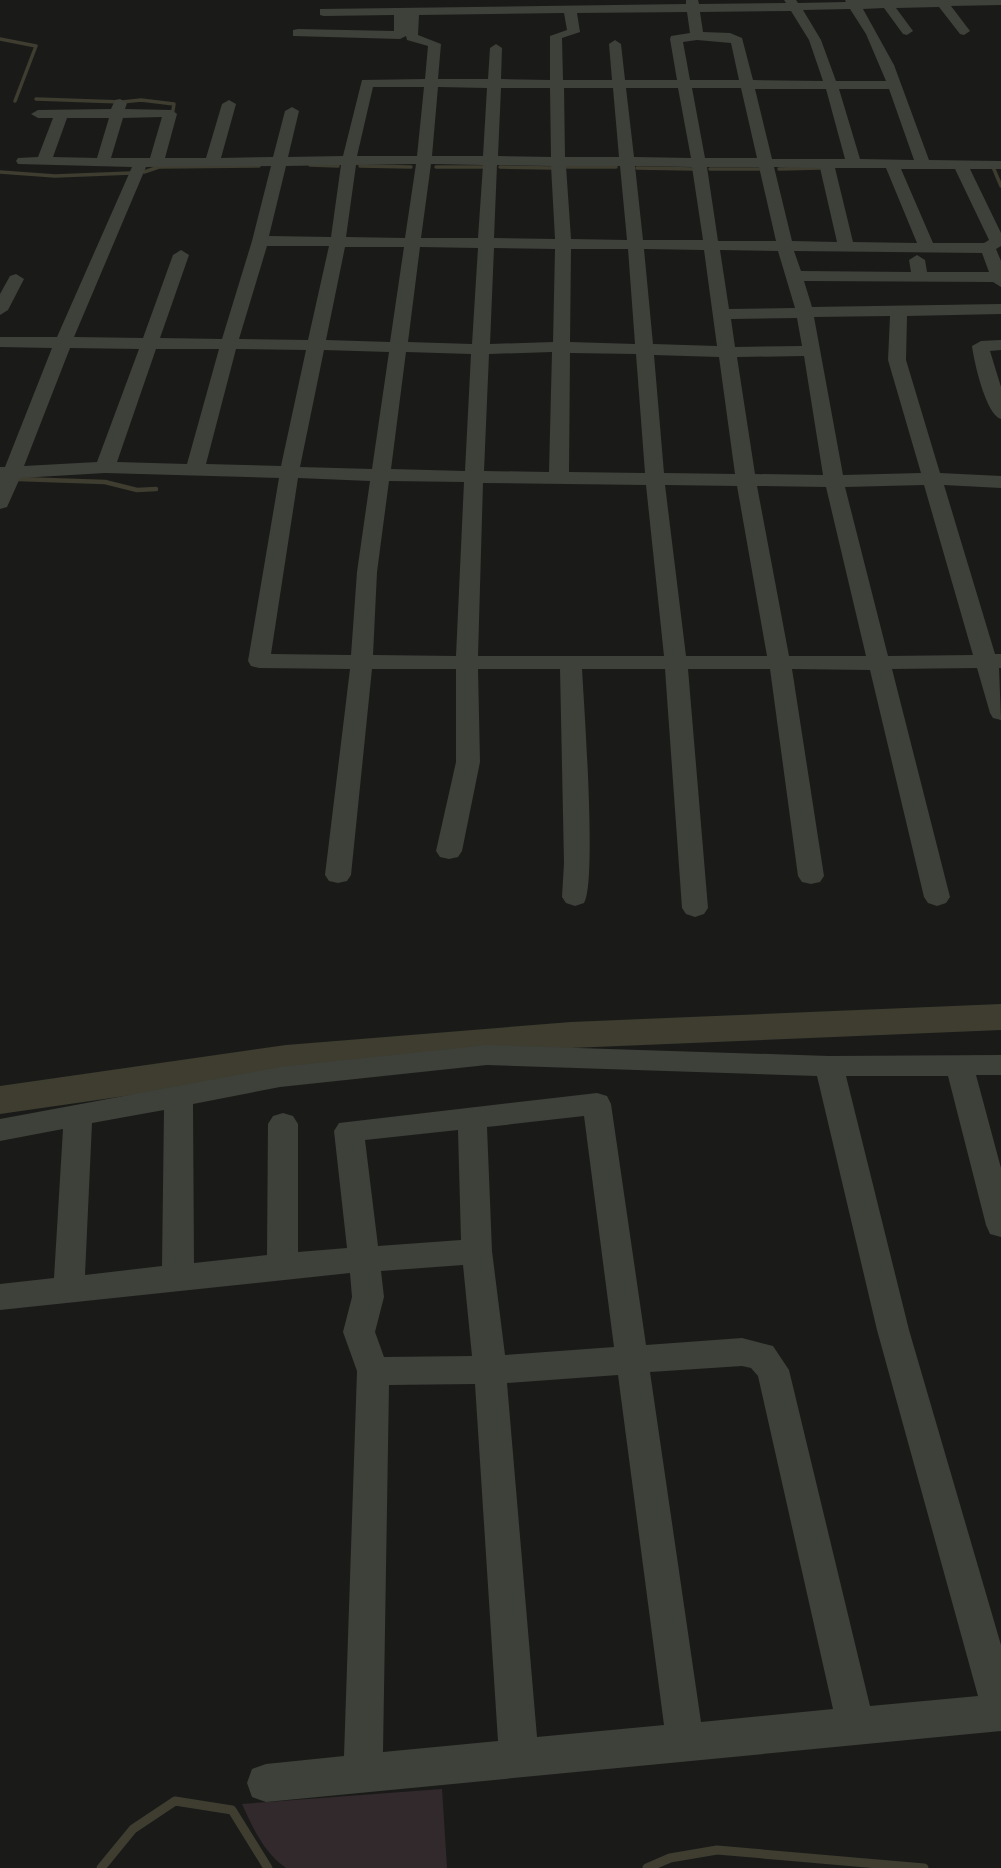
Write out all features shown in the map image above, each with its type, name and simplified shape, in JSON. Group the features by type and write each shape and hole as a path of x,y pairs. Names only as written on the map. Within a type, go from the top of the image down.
{"street":[{"path":"324,12 570,9 693,4 888,5 1001,1"},
{"path":"941,2 964,31"},
{"path":"852,3 872,34 923,164"},
{"path":"693,4 698,36"},
{"path":"793,4 815,40 854,164"},
{"path":"888,5 907,31"},
{"path":"559,477 563,245 558,162 556,36 574,32 570,9"},
{"path":"298,33 400,35 407,12"},
{"path":"338,874 362,662 367,572 378,475 424,160 435,44 412,37 407,12"},
{"path":"811,876 780,665 746,480 699,163 676,39 698,36 730,37 737,41 785,246 805,313 834,481 937,897"},
{"path":"615,44 636,246 655,479 676,662 695,908"},
{"path":"449,851 468,762 467,663 474,476 496,48"},
{"path":"894,85 367,83 349,160 338,241 289,473 259,661 676,662 780,665 994,661"},
{"path":"213,160 229,104"},
{"path":"103,161 119,108"},
{"path":"0,503 6,473 63,343 170,114 119,108 38,114"},
{"path":"195,468 260,241 292,111"},
{"path":"44,161 62,114"},
{"path":"23,161 148,163 213,160 424,160 1001,165"},
{"path":"826,163 846,247"},
{"path":"892,164 920,248 920,277"},
{"path":"260,241 988,248 997,241 960,164"},
{"path":"793,276 1000,280 988,248"},
{"path":"105,467 181,255"},
{"path":"0,310 16,279"},
{"path":"722,314 1001,309"},
{"path":"900,311 897,360 933,479 994,661 1001,713"},
{"path":"0,342 810,351"},
{"path":"1001,345 981,346 983,362 1001,413"},
{"path":"6,473 105,467 378,475 834,481 933,479 1001,482"},
{"path":"571,663 577,863 575,897"},
{"path":"0,1130 280,1077 487,1055 829,1066 1001,1065"},
{"path":"959,1064 1001,1224"},
{"path":"266,1783 1001,1711 893,1330 829,1066"},
{"path":"178,1279 179,1095"},
{"path":"363,1773 373,1371 359,1332 368,1297 349,1131 597,1104 685,1742"},
{"path":"69,1289 78,1116"},
{"path":"472,1118 477,1251 490,1370 519,1759"},
{"path":"282,1266 283,1124"},
{"path":"0,1297 282,1266 477,1251"},
{"path":"373,1371 490,1370 742,1352 761,1356 774,1370 856,1726"}],"shaded area":[{"path":"442,1789 447,1868 286,1868 265,1847 242,1804"}],"waterway":[{"path":"0,39 36,46 15,101"},
{"path":"36,99 122,102 141,100 174,104 172,116"},
{"path":"310,165 338,166"},
{"path":"144,172 162,166"},
{"path":"160,167 259,166"},
{"path":"360,166 411,167"},
{"path":"436,167 483,167"},
{"path":"500,167 553,168"},
{"path":"567,167 616,167"},
{"path":"989,167 993,167 1001,186"},
{"path":"637,168 694,169"},
{"path":"779,169 820,168"},
{"path":"710,169 761,169"},
{"path":"0,172 55,176 131,173"},
{"path":"18,479 105,482 137,490 156,489"},
{"path":"0,1100 286,1059 571,1035 1001,1017"},
{"path":"101,1868 133,1829 175,1801 232,1810 268,1868"},
{"path":"647,1868 670,1858 717,1850 924,1868"}]}
